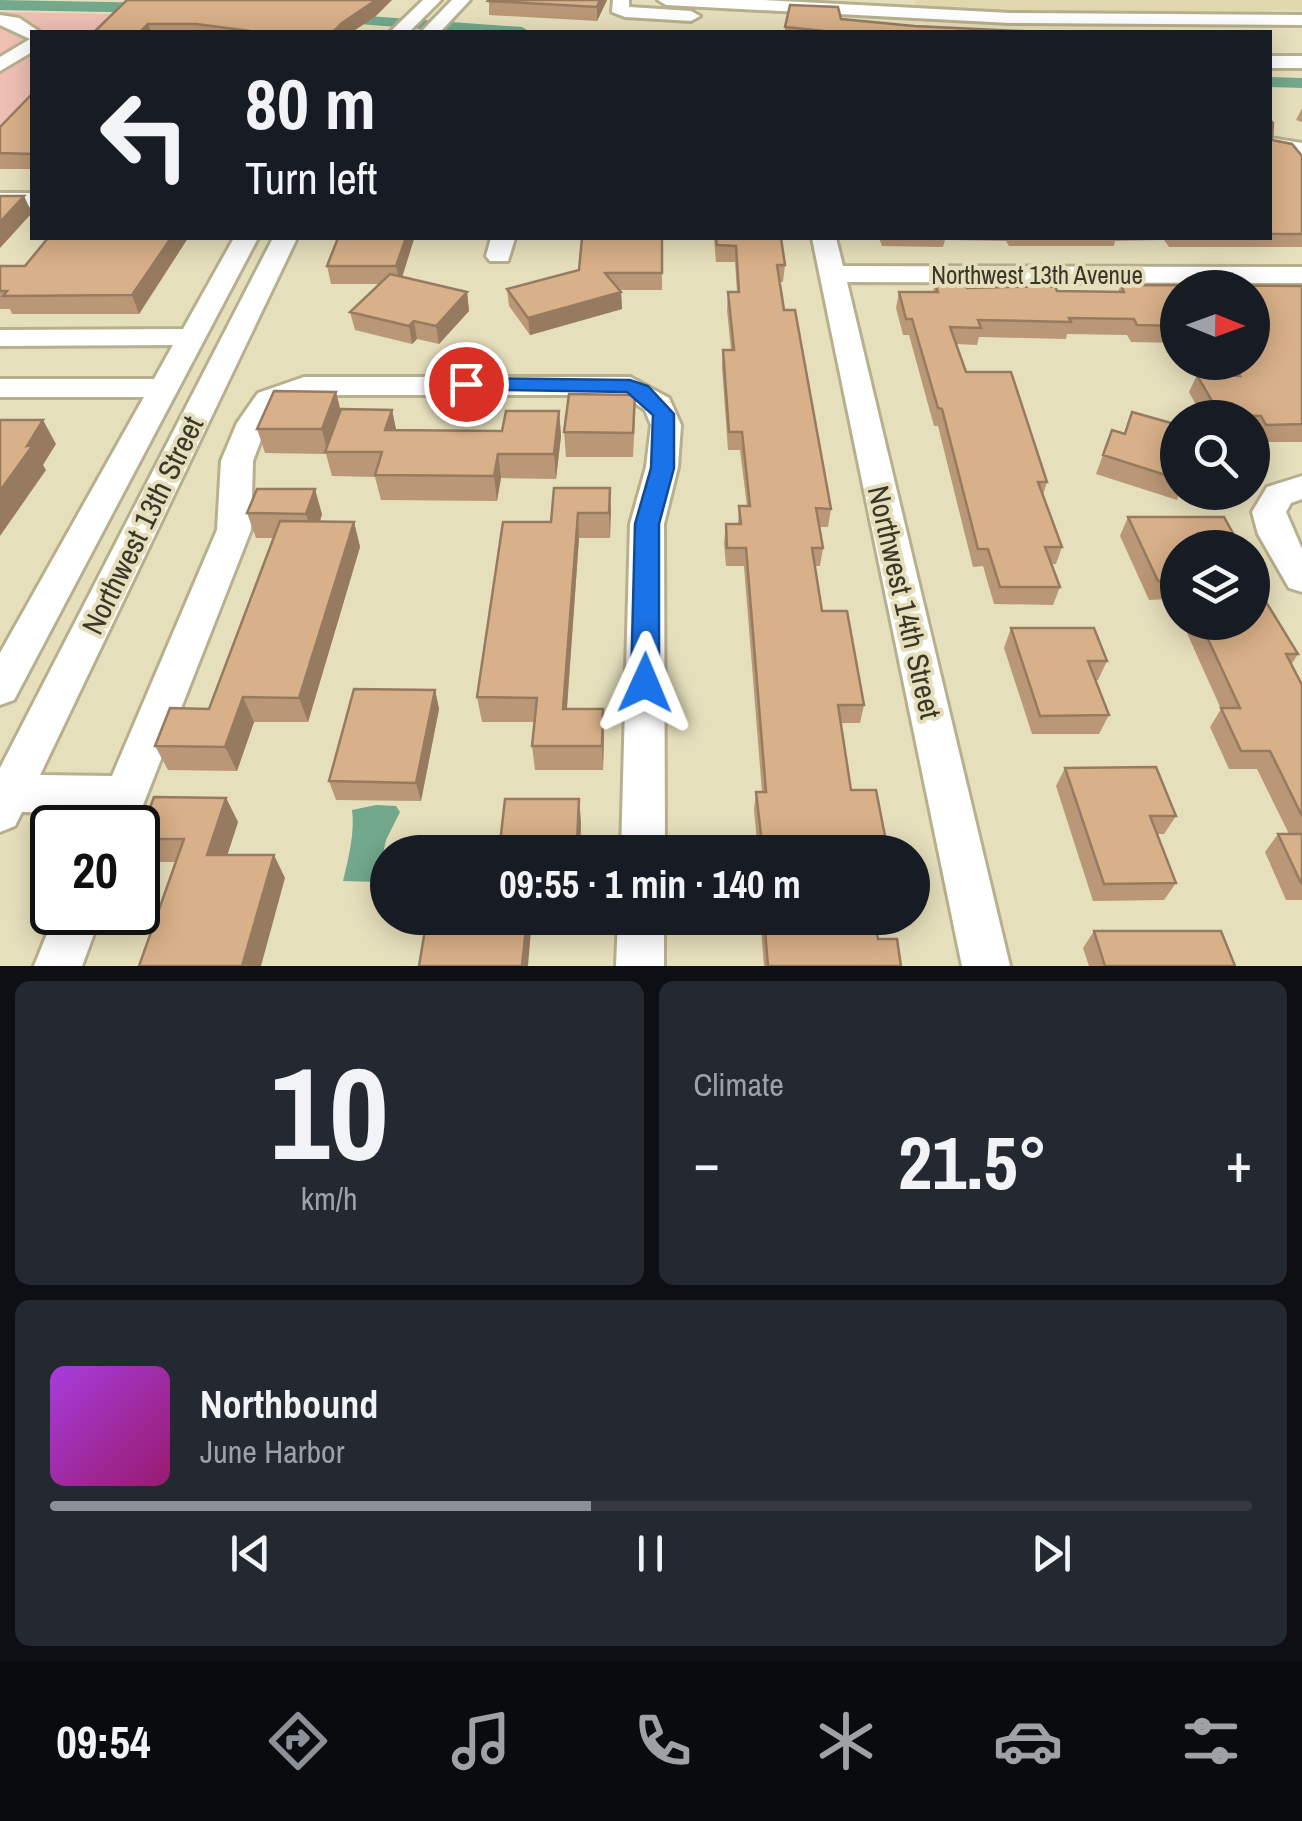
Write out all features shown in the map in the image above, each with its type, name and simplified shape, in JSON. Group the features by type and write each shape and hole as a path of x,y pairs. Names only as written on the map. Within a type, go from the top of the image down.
{"street":[{"path":"401,30 434,0"},
{"path":"432,30 462,0"},
{"path":"621,0 618,8 630,13 925,30"},
{"path":"666,0 899,7 1040,26 1301,23"},
{"path":"0,20 13,22 30,33"},
{"path":"1200,30 1301,23"},
{"path":"0,65 30,45"},
{"path":"1272,62 1302,62"},
{"path":"1272,144 1302,150"},
{"path":"0,200 30,200"},
{"name":"Northwest 13th Street","path":"0,689 245,240"},
{"name":"Northwest 13th Street","path":"3,800 283,240"},
{"name":"Northwest 14th Street","path":"824,240 986,966"},
{"name":"Northwest 13th Avenue","path":"832,274 1302,275"},
{"path":"0,338 190,337"},
{"path":"121,805 234,530 237,461 252,423 269,400 304,386 630,386 658,404 666,425 662,468 647,524 642,835"},
{"path":"0,388 164,388"},
{"path":"1302,487 1279,495 1269,512 1275,534 1302,580"},
{"path":"3,800 56,805"},
{"path":"58,966 70,935"},
{"path":"640,966 641,935"}],"shaded area":[{"path":"914,0 1302,0 1302,10 1001,12 930,9 916,5"},
{"path":"0,12 113,14 96,30 30,30 30,95 0,126"},
{"path":"376,805 396,806 400,812 388,835 370,835 370,882 343,881 352,835 352,810"}],"building":[{"path":"127,0 376,0 335,30 148,24 142,30 96,30"},
{"path":"489,0 600,0 597,7"},
{"path":"790,5 838,7 841,19 998,30 814,30 785,27"},
{"path":"30,96 30,154 0,153 0,127"},
{"path":"1272,140 1292,144 1302,156 1302,234 1272,234"},
{"path":"0,196 24,196 0,222"},
{"path":"46,240 170,240 132,295 3,296 7,291 0,291 0,266 25,266"},
{"path":"337,240 405,240 396,266 327,266"},
{"path":"582,240 662,240 662,273 605,273 621,292 528,318 507,289 579,270"},
{"path":"716,240 781,240 785,265 777,265 784,310 795,310 831,509 816,508 823,548 812,548 822,611 847,611 864,705 838,705 851,790 876,790 885,835 761,835 756,792 766,792 746,548 727,548 726,524 741,524 739,506 750,506 742,432 729,432 723,350 734,350 728,292 739,292 736,246 717,245"},
{"path":"390,274 467,292 436,326 414,321 409,326 350,312"},
{"path":"935,283 966,283 967,288 1055,286 1057,291 1124,292 1121,285 1160,285 1160,326 1137,325 1134,319 1069,318 1071,322 978,320 981,328 950,327 966,372 1011,372 1047,482 1038,482 1062,547 1045,547 1060,587 1000,587 988,549 978,549 942,409 938,408 912,319 906,319 899,292 938,292"},
{"path":"1270,286 1302,286 1302,424 1270,425 1270,400 1211,400 1200,380 1270,380"},
{"path":"274,391 336,392 322,429 257,429"},
{"path":"569,394 635,395 633,433 564,432"},
{"path":"341,409 392,410 385,430 502,431 506,411 559,411 554,454 498,454 494,476 375,475 382,452 325,452"},
{"path":"1132,412 1160,420 1160,473 1103,455 1112,430 1125,434"},
{"path":"0,420 43,420 27,446 33,445 0,491"},
{"path":"554,488 610,488 609,513 578,513 563,709 603,709 602,746 532,746 537,698 477,697 503,522 551,522"},
{"path":"257,489 315,489 306,514 247,513"},
{"path":"1128,517 1224,517 1231,530 1160,530 1158,581"},
{"path":"280,521 354,522 299,698 243,697 225,747 155,746 170,708 209,709"},
{"path":"1270,608 1298,654 1286,654 1302,685 1302,816 1270,751 1241,751 1221,708 1240,708 1208,640 1270,640"},
{"path":"1011,628 1094,628 1107,661 1088,661 1109,715 1040,716"},
{"path":"354,689 435,690 416,783 329,781"},
{"path":"1156,767 1176,816 1150,816 1176,883 1104,884 1065,768"},
{"path":"154,797 226,798 207,855 274,855 242,966 139,966 150,935 160,935 160,907 184,839 160,839 160,805 151,805"},
{"path":"505,799 579,799 577,835 501,835"},
{"path":"1278,834 1302,834 1302,883 1301,883"},
{"path":"1094,931 1221,931 1235,966 1105,966"},
{"path":"424,935 525,935 522,966 419,966"},
{"path":"765,935 877,935 878,939 897,939 901,966 768,966"}],"waterway":[{"path":"0,5 160,8"},
{"path":"326,18 494,30"},
{"path":"1272,82 1302,83"}],"route":[{"path":"466,384 630,386 658,404 664,414 662,468 647,524 645,683"}]}
